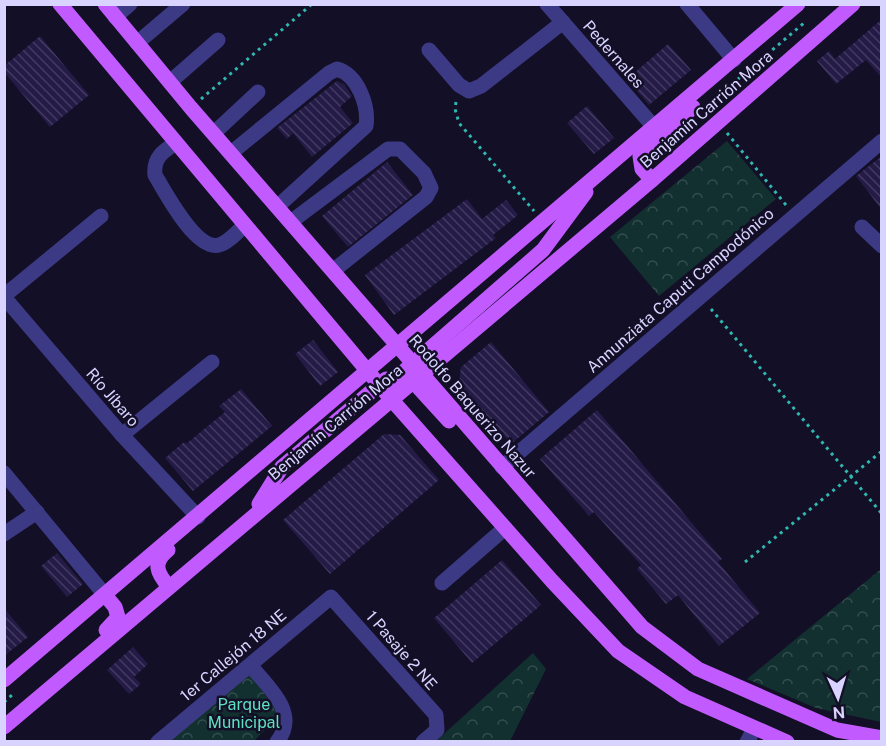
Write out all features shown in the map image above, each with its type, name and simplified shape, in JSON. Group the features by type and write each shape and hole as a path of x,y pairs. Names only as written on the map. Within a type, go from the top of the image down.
{"main road":[{"path":"60,4 245,225 372,370 379,385 391,399 618,651 685,698 751,735 787,741"},
{"name":"Rodolfo Baquerizo Nazur","path":"105,4 191,108 292,221 398,347"},
{"name":"Benjamín Carrión Mora","path":"4,680 372,370 603,169 798,4"},
{"name":"Benjamín Carrión Mora","path":"409,371 652,180 853,4"},
{"path":"652,180 642,169 640,156 695,105 703,86"},
{"path":"391,399 390,386 543,250 603,169"},
{"path":"398,347 409,371"},
{"path":"372,370 385,365 409,371"},
{"path":"250,518 282,467 379,385 409,371"},
{"name":"Rodolfo Baquerizo Nazur","path":"409,371 476,437 642,627 698,669 837,730 882,738"},
{"name":"Benjamín Carrión Mora","path":"4,727 391,399"},
{"path":"169,587 158,573 158,560 194,526 198,517"},
{"path":"62,678 80,654 118,617 115,607 105,595"}],"street":[{"path":"115,17 130,4"},
{"path":"137,43 183,4"},
{"name":"Pedernales","path":"547,4 654,127"},
{"path":"687,4 734,60"},
{"path":"429,50 459,85 469,91 481,86 563,22"},
{"path":"170,82 218,40"},
{"path":"231,153 329,73 336,69 343,71 365,99 368,115 366,126 278,206"},
{"path":"213,133 258,92"},
{"name":"Annunziata Caputi Campodónico","path":"502,467 882,141"},
{"path":"176,143 158,157 154,169 184,222 206,244 213,246 222,244 245,225"},
{"path":"292,221 388,149 400,149 424,173 431,188 426,196 334,270"},
{"path":"4,296 101,216"},
{"path":"862,228 882,246"},
{"name":"Río Jíbaro","path":"4,296 122,435 198,517"},
{"path":"122,435 212,362"},
{"path":"4,473 105,595"},
{"path":"4,534 36,512"},
{"path":"442,583 505,528"},
{"name":"1er Callejón 18 NE","path":"158,741 331,597"},
{"name":"1 Pasaje 2 NE","path":"331,597 436,715 437,730 423,741"},
{"path":"250,665 282,705 286,716 285,728 277,741"}],"path":[{"path":"191,108 312,4"},
{"path":"738,79 809,19"},
{"path":"459,85 455,109 459,123 542,222"},
{"path":"718,123 795,216"},
{"path":"701,296 882,514"},
{"path":"745,562 882,451"}],"green space":[{"path":"727,141 776,199 659,296 610,237"},
{"path":"881,569 881,722 816,708 747,679"},
{"path":"533,653 546,669 510,741 435,742"},
{"name":"Parque Municipal","path":"250,672 279,716 254,741 165,742"}],"building":[{"path":"882,19 882,78 866,60 836,84 817,61 829,51 835,59"},
{"path":"40,36 89,95 50,127 4,72 4,66"},
{"path":"668,44 691,70 649,105 627,79"},
{"path":"337,81 344,84 352,96 340,107 353,123 312,157 293,133 287,139 277,128"},
{"path":"587,106 614,138 594,154 567,123"},
{"path":"882,156 882,210 856,176"},
{"path":"387,162 413,195 348,247 322,216"},
{"path":"467,199 482,219 506,200 518,215 493,235 496,238 394,315 365,275"},
{"path":"313,340 338,372 320,386 295,354"},
{"path":"491,342 549,412 511,444 459,384 461,367"},
{"path":"241,389 272,426 193,491 165,458 225,412 219,406"},
{"path":"597,410 722,559 718,562 760,613 719,646 678,595 666,604 637,569 641,565 594,512 589,516 540,459"},
{"path":"384,434 400,435 439,480 330,574 283,520"},
{"path":"57,553 83,584 67,597 41,566"},
{"path":"502,560 541,605 472,663 434,618"},
{"path":"4,608 28,637 4,656"},
{"path":"133,647 148,664 134,677 141,684 129,694 107,670"}]}
